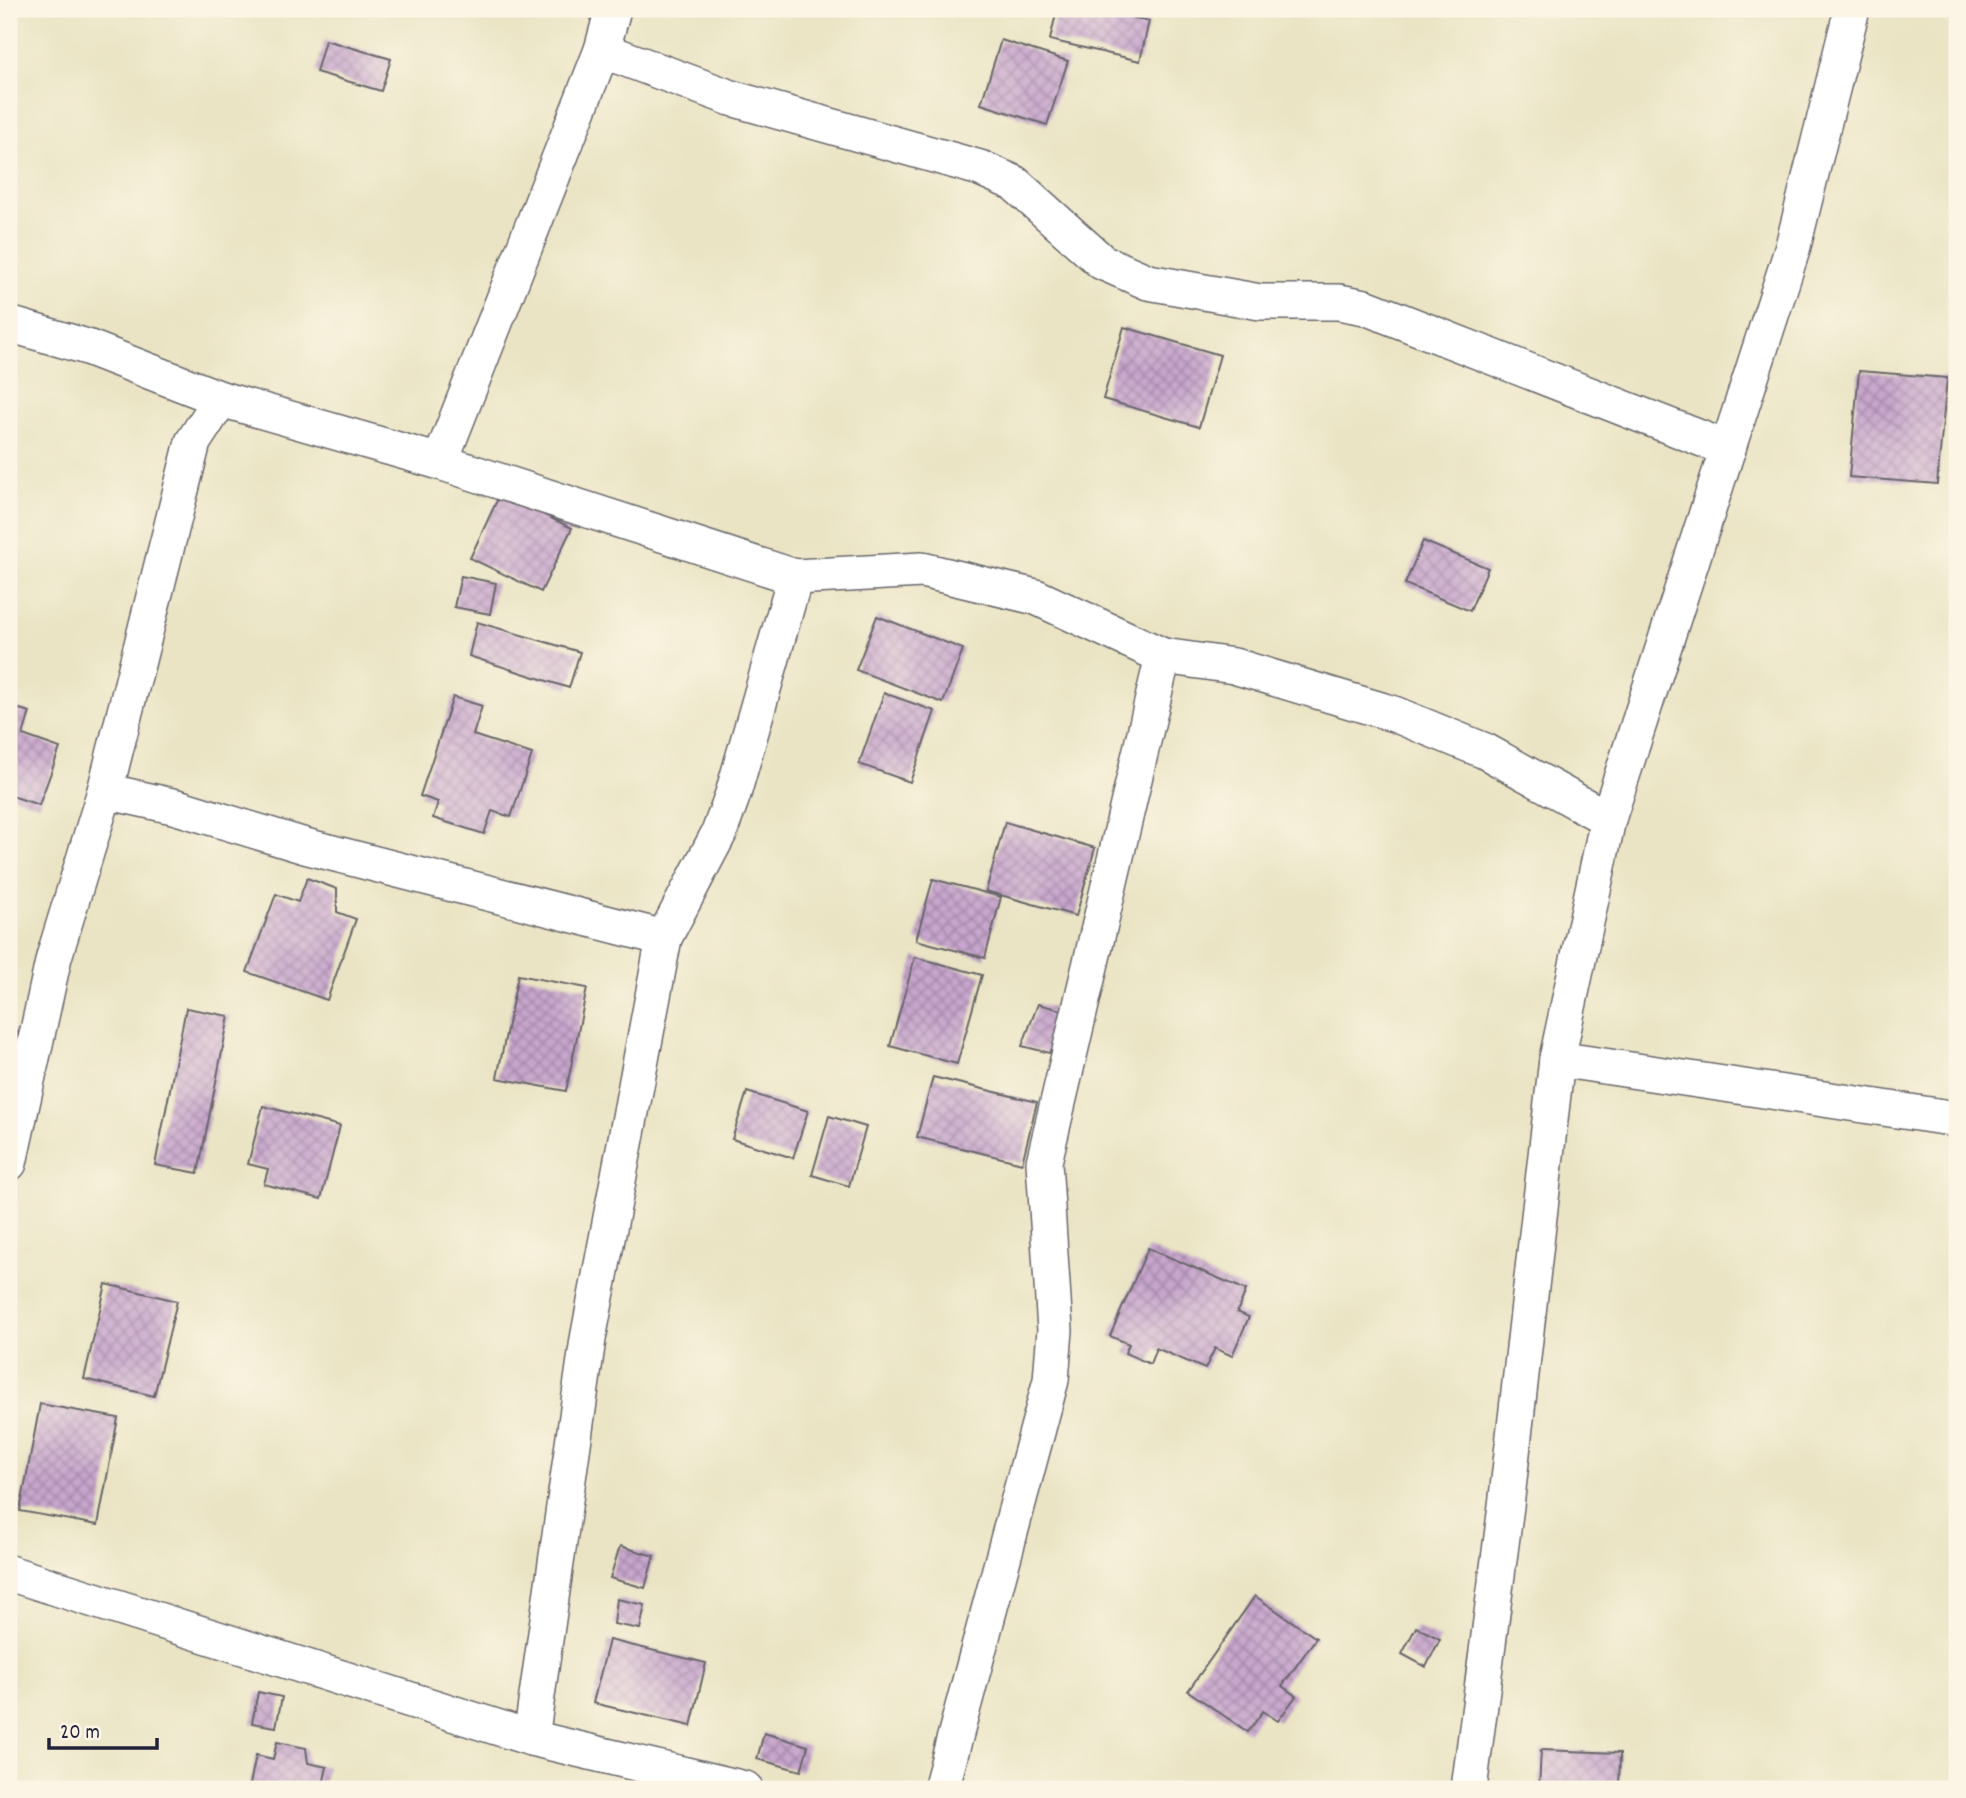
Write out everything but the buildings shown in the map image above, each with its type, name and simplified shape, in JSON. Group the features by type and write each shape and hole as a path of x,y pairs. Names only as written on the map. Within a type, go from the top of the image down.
{"street":[{"path":"440,462 602,50 613,9"},
{"path":"1469,1789 1506,1506 1557,1059 1608,819 1792,250 1852,9"},
{"path":"602,50 731,98 980,168 1014,183 1102,262 1148,282 1260,302 1339,302 1365,307 1728,449"},
{"path":"9,324 87,347 221,400 440,462 795,577 922,570 1036,597 1163,656 1234,666 1394,714 1485,751 1608,819"},
{"path":"9,1163 54,957 105,791 193,442 221,400"},
{"path":"531,1738 588,1339 664,938 719,832 733,794 795,577"},
{"path":"941,1789 1051,1380 1055,1330 1044,1162 1163,656"},
{"path":"105,791 177,807 305,846 664,938"},
{"path":"1557,1059 1957,1119"},
{"path":"9,1573 531,1738 745,1789"}]}
